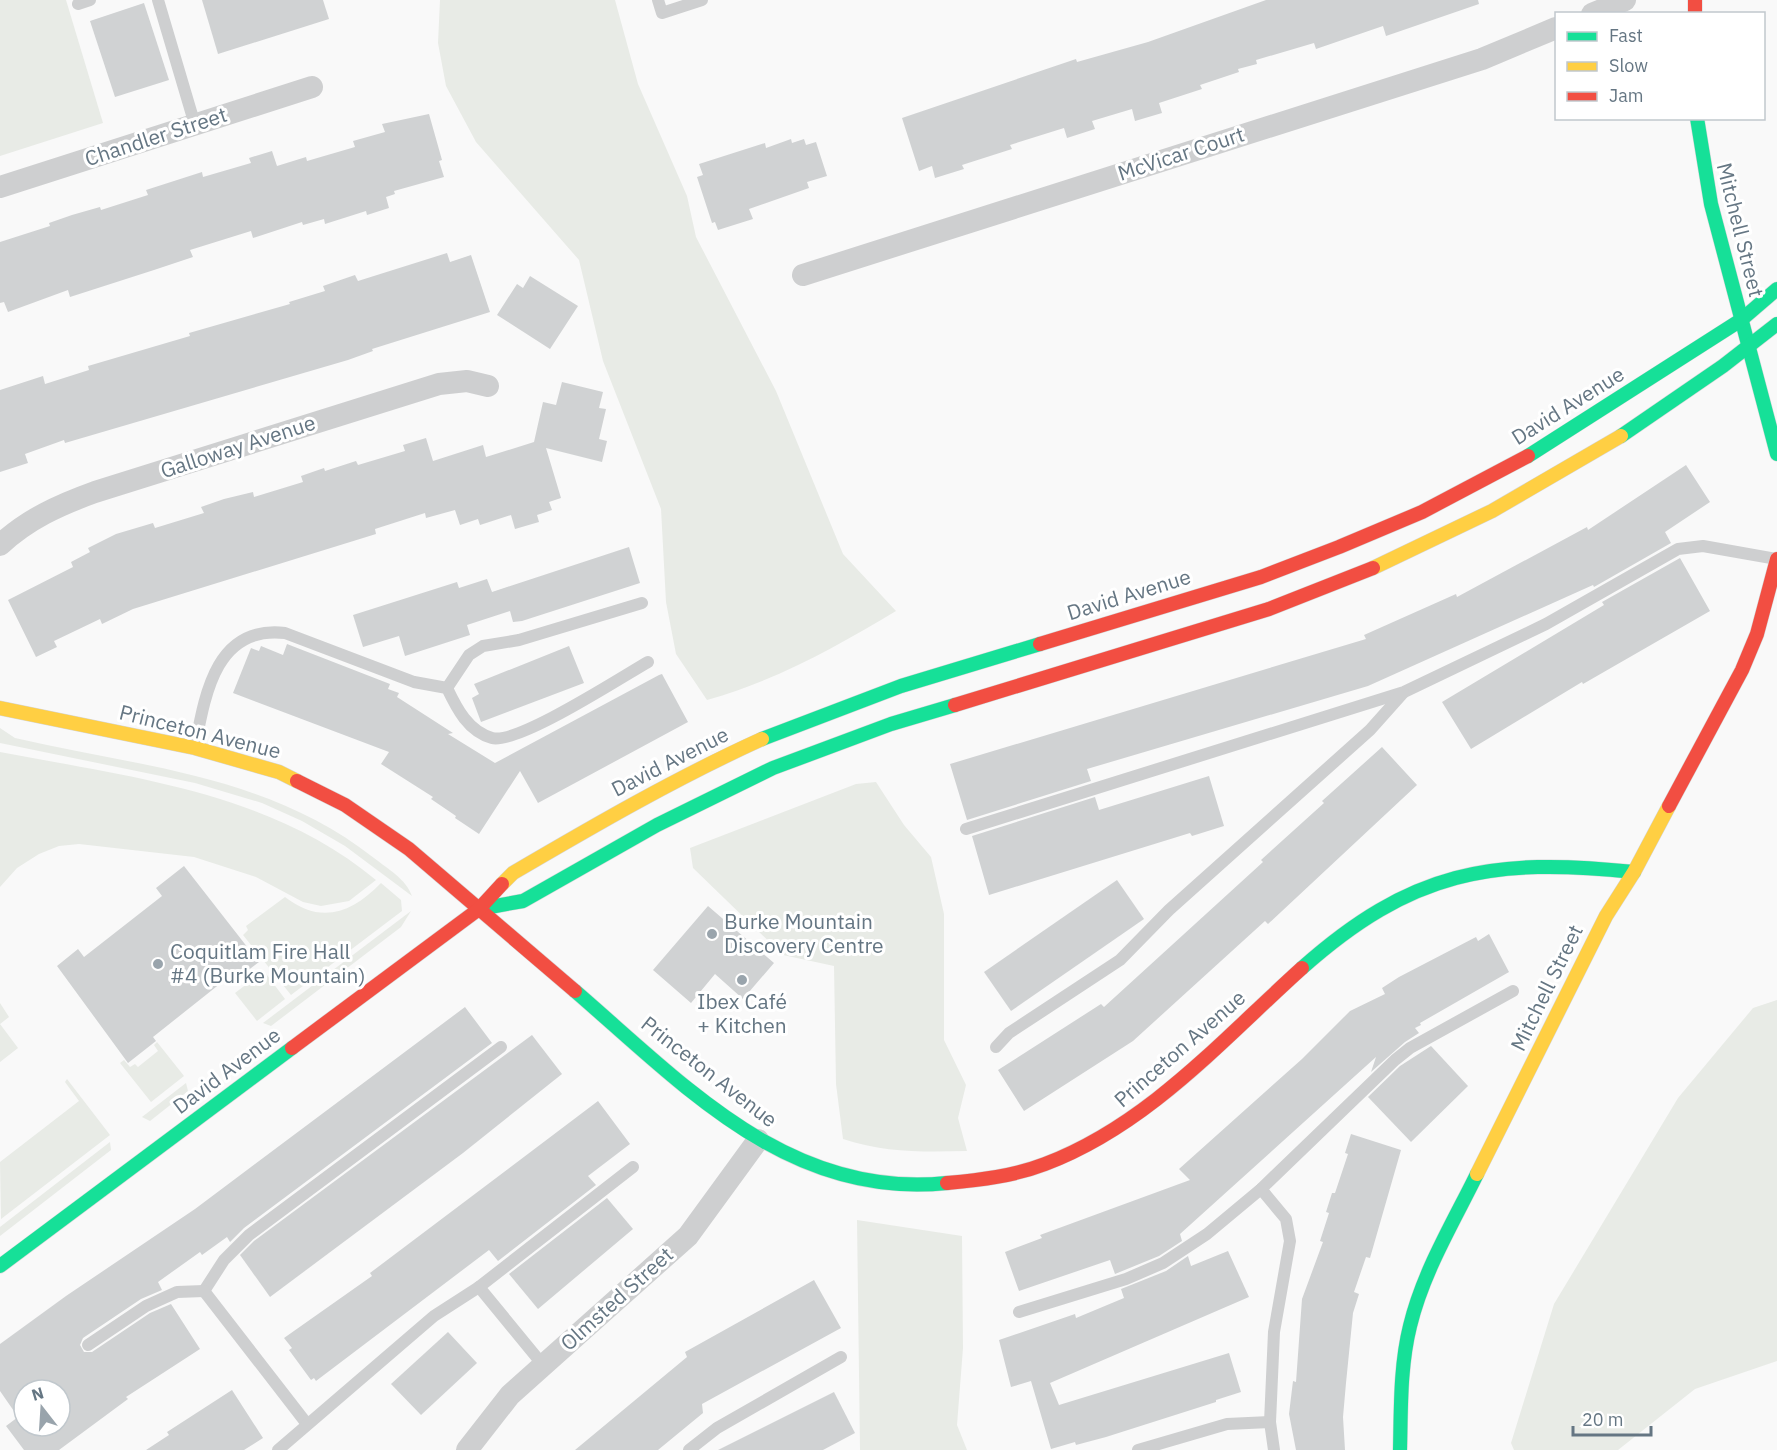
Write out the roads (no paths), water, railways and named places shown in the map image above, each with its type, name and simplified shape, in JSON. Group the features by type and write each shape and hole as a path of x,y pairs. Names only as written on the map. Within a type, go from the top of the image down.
{"main road":[{"name":"Mitchell Street","path":"1697,120 1708,202 1777,454"},
{"name":"David Avenue","path":"0,1266 479,909 513,873 582,832 712,762 794,725 901,686 1261,577 1339,548 1422,512 1548,446 1741,320 1777,289"},
{"name":"David Avenue","path":"479,909 523,901 657,825 773,768 891,724 1303,597 1431,542 1498,509 1600,451 1688,393 1777,324"},
{"name":"Mitchell Street","path":"1400,1450 1401,1387 1410,1326 1429,1270 1606,916 1634,872 1742,670 1760,625 1777,559"},
{"name":"Princeton Avenue","path":"0,708 195,748 279,772 345,805 409,849 683,1085 758,1140 818,1166 885,1182 959,1183 1027,1171 1083,1149 1135,1118 1323,948 1350,927 1401,897 1471,872 1518,865 1570,865 1634,872"}],"street":[{"path":"1597,12 1625,0"},
{"name":"McVicar Court","path":"803,274 1482,59 1555,29"},
{"name":"Chandler Street","path":"0,187 312,87"},
{"name":"Galloway Avenue","path":"0,545 27,523 95,492 431,386 467,381 488,386"},
{"name":"Olmsted Street","path":"467,1450 510,1395 687,1236 758,1140"}],"lane":[{"path":"158,0 195,125"},
{"path":"658,0 662,13 702,0"},
{"path":"966,829 1404,692 1546,624 1678,549 1703,546 1777,559"},
{"path":"447,688 469,655 483,646 519,640 642,603"},
{"path":"195,748 202,711 219,662 224,654 238,642 261,634 285,633 414,682 447,688"},
{"path":"447,688 457,708 474,730 495,739 506,738 521,734 648,662"},
{"path":"996,1047 1009,1033 1120,960 1169,910 1370,730 1404,692"},
{"path":"1019,1312 1126,1279 1163,1263 1207,1234 1261,1189 1410,1048 1513,992"},
{"path":"204,1291 224,1260 249,1235 501,1047"},
{"path":"278,1450 434,1316 479,1287 633,1167"},
{"path":"1261,1189 1286,1219 1290,1241 1274,1332 1270,1422 1274,1450"},
{"path":"479,1287 543,1365"},
{"path":"88,1345 146,1306 177,1292 204,1291"},
{"path":"204,1291 307,1424"},
{"path":"689,1450 717,1428 841,1357"},
{"path":"1138,1450 1227,1424 1270,1422"}],"place":[{"name":"Burke Mountain Discovery Centre","path":"712,934"},
{"name":"Coquitlam Fire Hall #4 (Burke Mountain)","path":"158,964"},
{"name":"Ibex Café + Kitchen","path":"742,980"}]}
